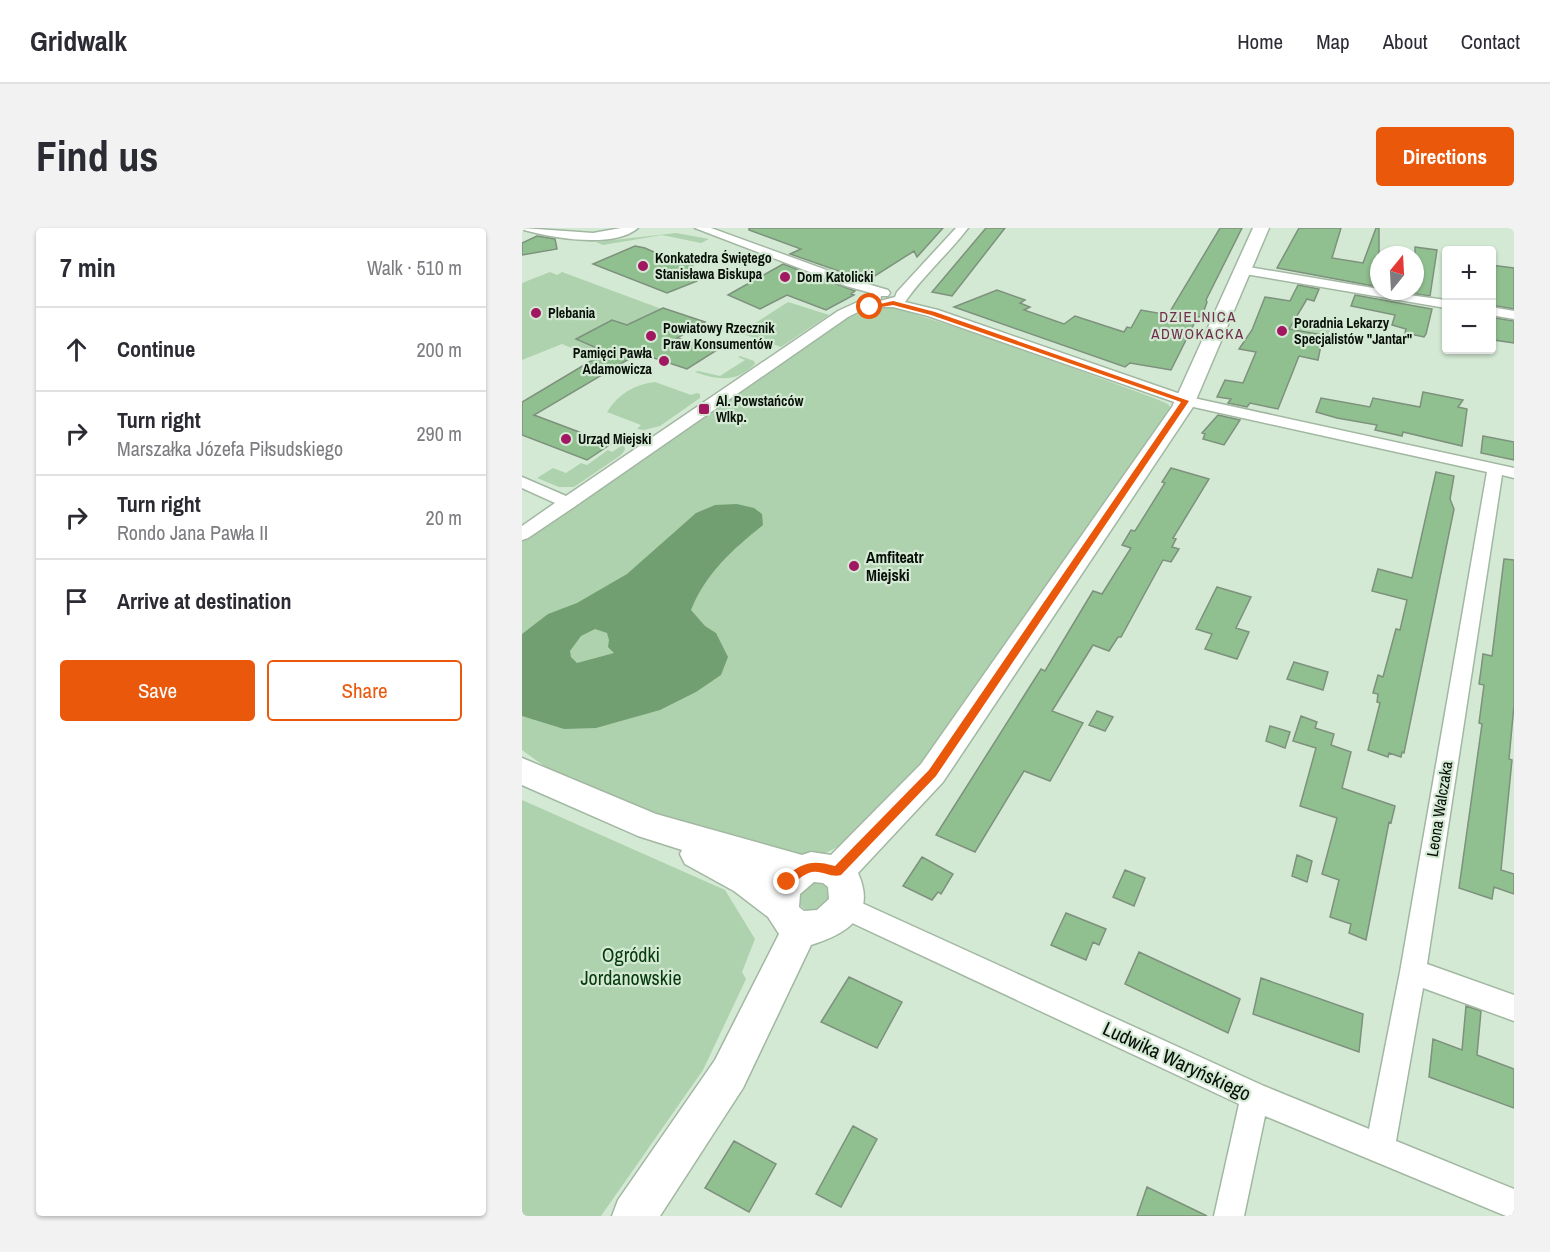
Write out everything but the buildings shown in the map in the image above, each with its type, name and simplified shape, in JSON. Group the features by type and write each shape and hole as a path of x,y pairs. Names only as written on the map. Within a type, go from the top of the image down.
{"street":[{"path":"528,228 564,235 595,237 632,228"},
{"path":"522,534 837,318 888,298 923,274 962,228"},
{"path":"837,872 932,773 1185,401 1261,228"},
{"path":"707,229 888,298 1185,401 1505,471"},
{"path":"532,240 564,235"},
{"path":"1243,270 1442,303"},
{"path":"1496,312 1514,315"},
{"name":"Leona Walczaka","path":"1380,1149 1505,471"},
{"path":"522,482 568,503"},
{"path":"522,771 650,826 746,880 791,916 821,926 839,915 844,907 847,887 844,879 837,872 820,867 801,870 650,826"},
{"path":"634,1216 729,1074 791,916 782,890 787,882 801,870"},
{"name":"Ludwika Waryńskiego","path":"844,907 1255,1097 1514,1204"},
{"path":"1413,972 1514,1008"},
{"path":"1229,1216 1255,1097"}],"green space":[{"path":"676,233 709,239 701,243 662,235 603,245 596,242"},
{"path":"550,272 557,275 562,272 675,314 661,315 588,355 562,344 522,360 522,283"},
{"path":"788,302 829,315 781,347 740,333"},
{"path":"889,306 1002,342 1154,398 1168,404 1172,410 923,769 843,844 820,856 792,861 676,826 551,771 522,750 522,540 839,321 871,309"},
{"path":"1272,316 1331,325 1324,349 1317,348 1317,345 1322,345 1323,335 1291,329 1293,321"},
{"path":"738,357 754,361 755,364 734,377 711,377 695,372 720,376 745,360"},
{"path":"655,382 691,395 700,394 700,398 660,426 644,430 637,429 641,425 607,412 616,400 628,391"},
{"path":"624,444 625,450 621,455 574,487 559,487 537,478 553,468 566,473 581,463 587,465 608,450 612,452"},
{"name":"Ogródki Jordanowskie","path":"522,800 725,890 755,939 742,972 746,979 703,1070 601,1216 522,1216"},
{"path":"814,882 825,885 830,897 819,910 807,911 798,903 800,890"}],"shaded area":[{"path":"737,504 754,508 762,514 763,525 712,573 691,610 705,626 716,633 728,657 721,675 696,692 660,710 596,728 564,729 522,716 522,634 548,614 577,603 627,574 696,513 715,505","holes":["595,629 607,633 608,647 614,653 577,663 571,657 570,651 581,636"]}],"place":[{"name":"Konkatedra Świętego Stanisława Biskupa","path":"643,266"},
{"name":"Dom Katolicki","path":"785,277"},
{"name":"Plebania","path":"536,313"},
{"name":"Poradnia Lekarzy Specjalistów \"Jantar\"","path":"1282,331"},
{"name":"Powiatowy Rzecznik Praw Konsumentów","path":"651,336"},
{"name":"Pamięci Pawła Adamowicza","path":"664,361"},
{"name":"Al. Powstańców Wlkp.","path":"704,409"},
{"name":"Urząd Miejski","path":"566,439"},
{"name":"Amfiteatr Miejski","path":"854,566"}],"district":[{"name":"DZIELNICA ADWOKACKA","path":"1198,326"}],"route":[{"path":"787,882 801,870 811,867 829,868 837,872 932,773 1185,401 1066,362 933,313 893,303 870,307"}]}
